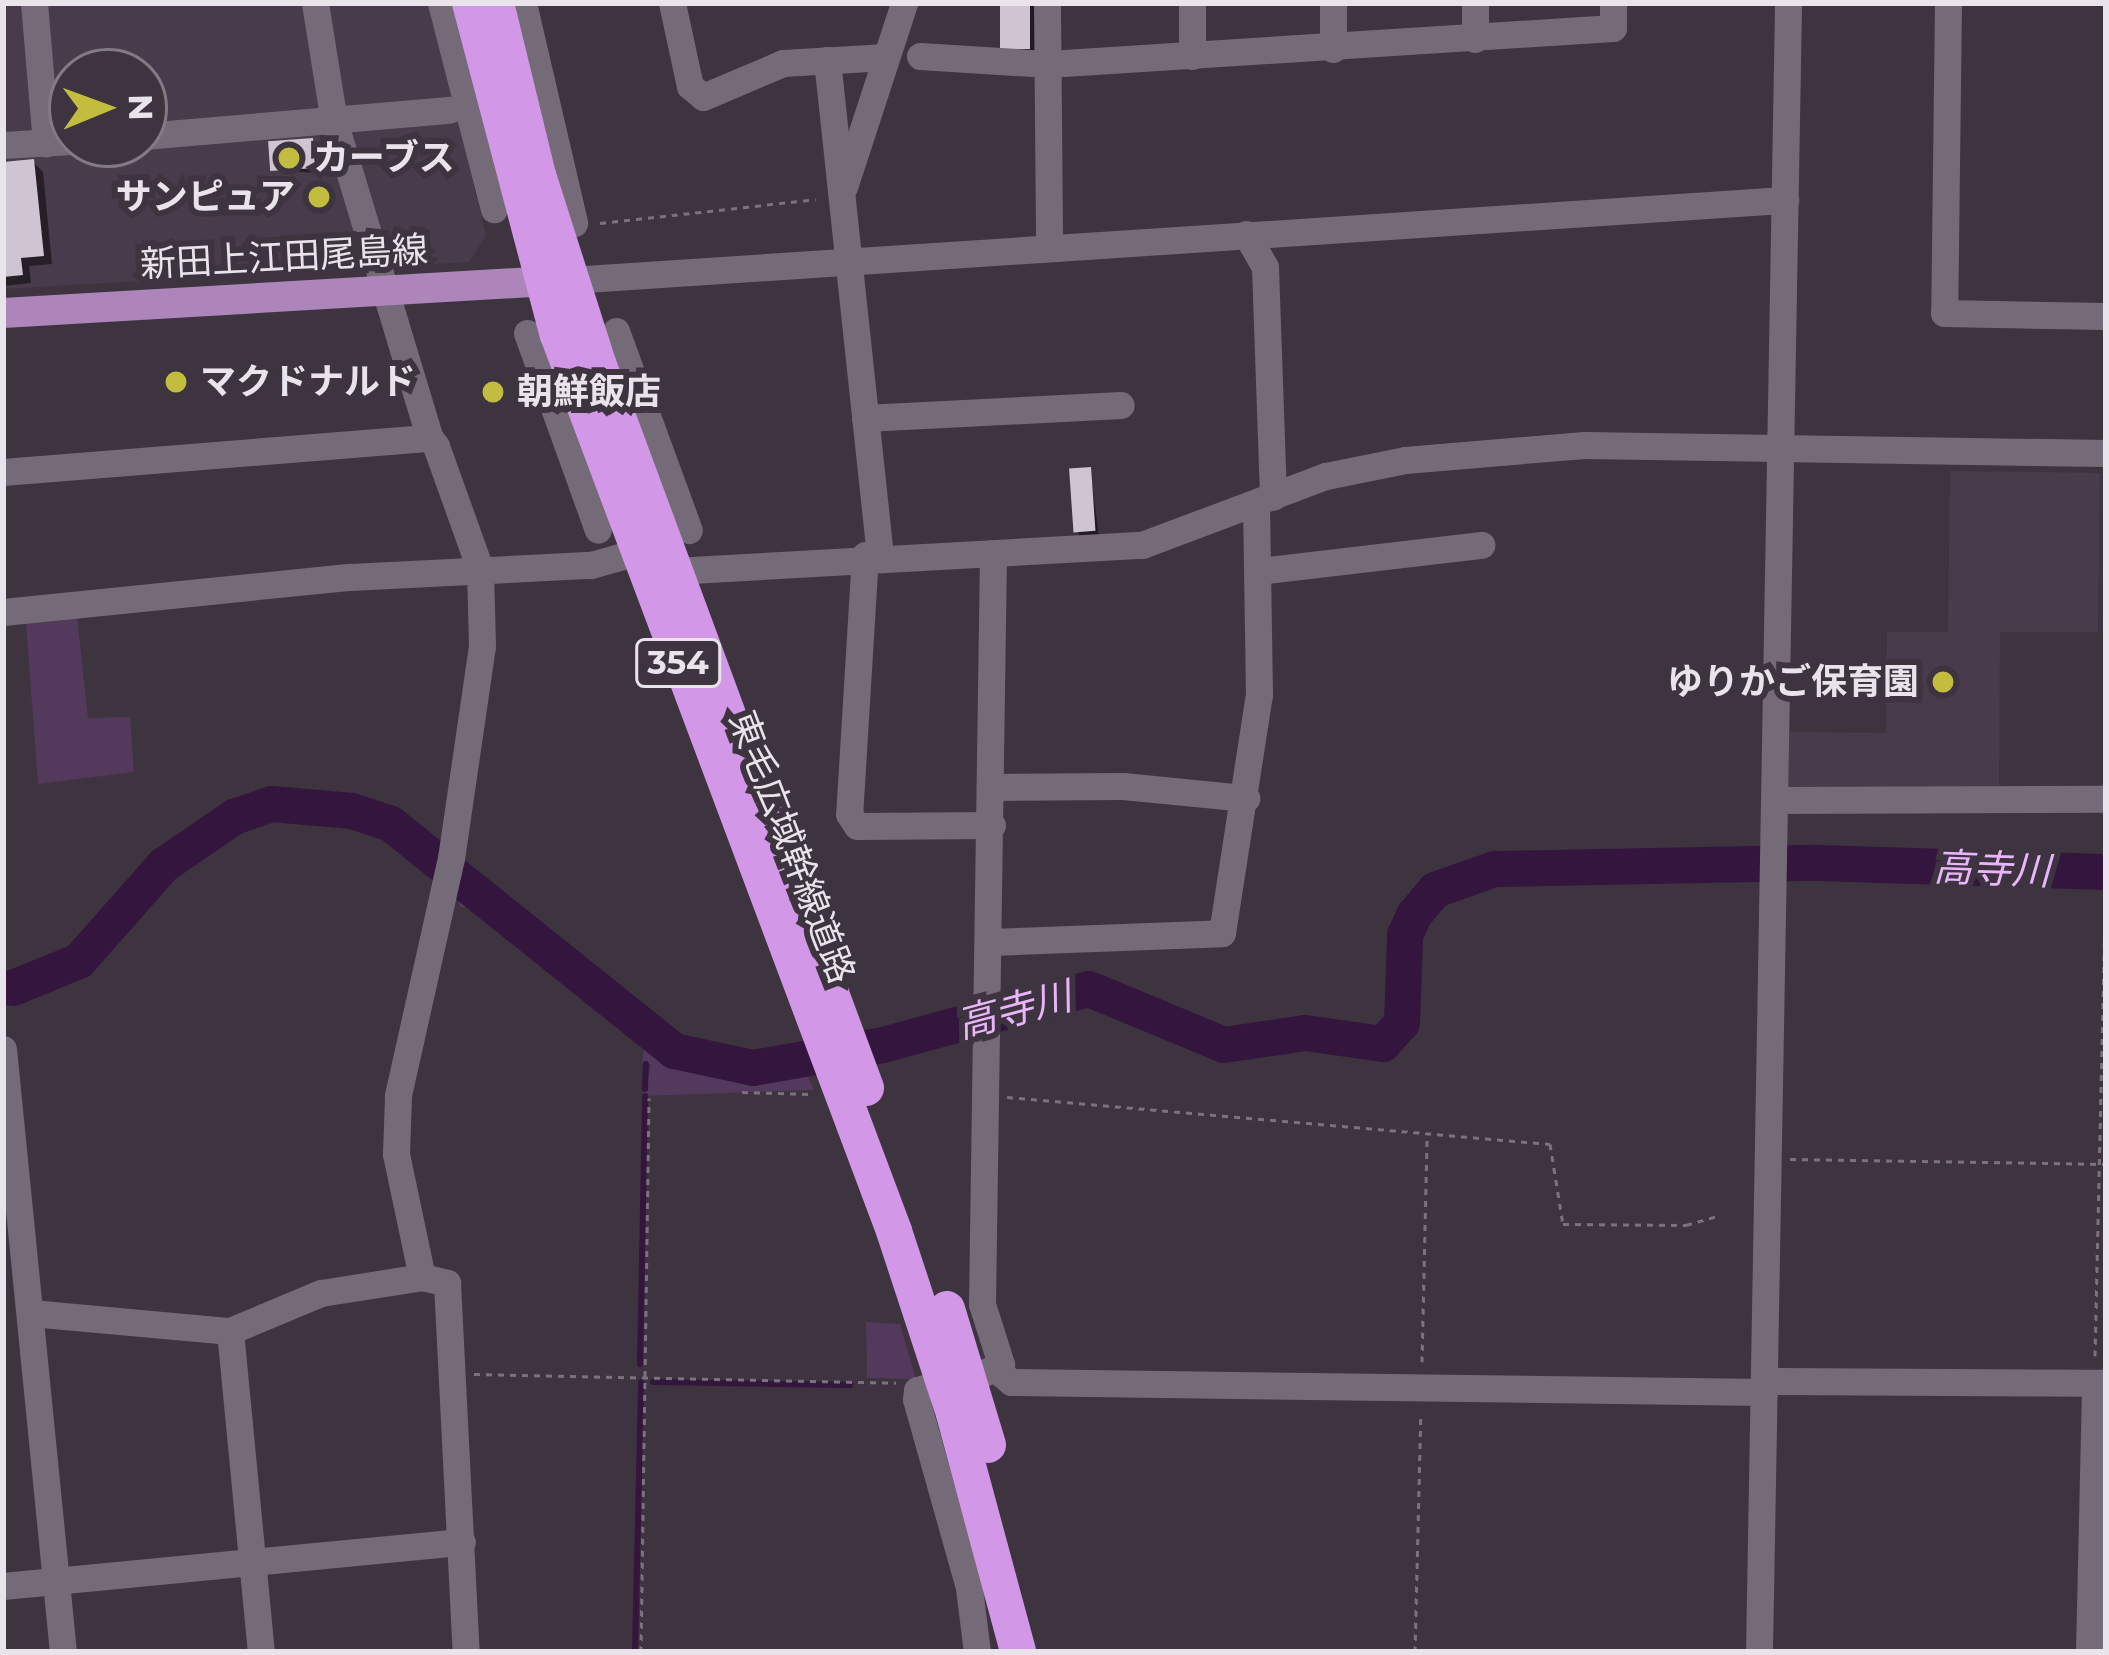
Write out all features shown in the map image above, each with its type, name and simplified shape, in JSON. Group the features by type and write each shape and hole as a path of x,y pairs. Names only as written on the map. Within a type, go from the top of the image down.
{"highway":[{"name":"東毛広域幹線道路","path":"470,3 506,105 556,280 607,347 661,536 841,1063 957,1381 1042,1652"},
{"name":"東毛広域幹線道路","path":"506,105 523,4"},
{"name":"東毛広域幹線道路","path":"556,280 542,334 617,497 661,536 841,1063"},
{"name":"東毛広域幹線道路","path":"957,1381 1018,1652"}],"main road":[{"name":"新田上江田尾島線","path":"3,313 556,280"}],"street":[{"path":"34,3 48,81"},
{"path":"315,3 334,121 381,291 480,569 481,667 449,869 398,1096 397,1154 422,1277"},
{"path":"442,3 455,71 494,209"},
{"path":"672,3 690,86 703,97 769,66 886,58"},
{"path":"842,196 904,3"},
{"path":"1048,3 1049,244"},
{"path":"1192,3 1192,56"},
{"path":"1334,3 1334,49"},
{"path":"1475,3 1475,39"},
{"path":"920,56 1048,64 1475,39 1613,28 1612,3"},
{"path":"1759,1652 1786,448 1788,3"},
{"path":"1948,3 1944,313 2106,316"},
{"path":"523,4 537,72 587,223"},
{"path":"827,60 865,418 873,554 849,814 857,826 992,825"},
{"path":"455,71 506,105 537,72"},
{"path":"168,134 449,110"},
{"path":"3,145 48,143"},
{"path":"556,280 1049,244 1785,200"},
{"path":"992,942 1222,933 1259,695 1265,267 1246,233"},
{"path":"542,334 550,369 541,374 598,530"},
{"path":"3,612 480,569 591,565 661,536 668,477 638,394 607,347"},
{"path":"865,418 1121,405"},
{"path":"3,472 430,437"},
{"path":"674,571 873,554 1142,545 1326,476 1406,460 1584,445 2106,453"},
{"path":"572,459 617,497"},
{"path":"1259,571 1480,544"},
{"path":"976,1652 957,1381 982,1304 992,942 993,553"},
{"path":"992,787 1246,797"},
{"path":"1777,800 2106,799"},
{"path":"3,1049 63,1652"},
{"path":"31,1312 230,1331 321,1293 422,1277 447,1283 466,1652"},
{"path":"230,1331 261,1652"},
{"path":"957,1381 1764,1387 2100,1383 2090,1652"},
{"path":"3,1586 462,1542"}],"path":[{"path":"587,223 842,196"},
{"path":"2100,1383 2106,872"},
{"path":"742,1092 841,1063"},
{"path":"641,1652 650,1098"},
{"path":"988,1098 1550,1144 1563,1224 1703,1224 1720,1215"},
{"path":"1415,1652 1427,1133"},
{"path":"1768,1158 2103,1164"},
{"path":"454,1374 957,1381"}],"shaded area":[{"path":"3,3 430,3 486,236 469,262 3,289"},
{"name":"ゆりかご保育園","path":"1950,471 2100,473 2098,632 2000,632 1999,795 1788,792 1789,732 1886,733 1887,632 1948,632"},
{"path":"77,617 88,718 130,717 134,772 38,784 26,623"},
{"path":"457,887 677,1061 739,1075 806,1072 814,1090 642,1096 651,1065 642,1063 644,1046 472,907 460,907"},
{"path":"866,1322 900,1324 916,1379 867,1378"}],"building":[{"path":"1000,3 1030,3 1030,49 1000,49"},
{"path":"313,138 315,168 270,171 268,141"},
{"path":"34,159 44,256 21,258 23,275 3,277 3,162"},
{"path":"1091,467 1095,531 1074,532 1069,469"}],"waterway":[{"name":"高寺川","path":"13,988 79,961 164,865 234,817 272,804 352,811 391,824 674,1051 753,1068 883,1045 1089,989 1224,1045 1305,1033 1383,1044 1402,1023 1405,935 1415,914 1435,890 1495,869 1818,863 2106,872"},
{"path":"645,1089 646,1064"},
{"path":"640,1364 645,1096"},
{"path":"635,1652 641,1382"},
{"path":"653,1382 850,1385"}],"place":[{"name":"カーブス","path":"289,158"},
{"name":"サンピュア","path":"319,197"},
{"name":"マクドナルド","path":"176,382"},
{"name":"朝鮮飯店","path":"493,392"},
{"name":"ゆりかご保育園","path":"1943,682"}]}
